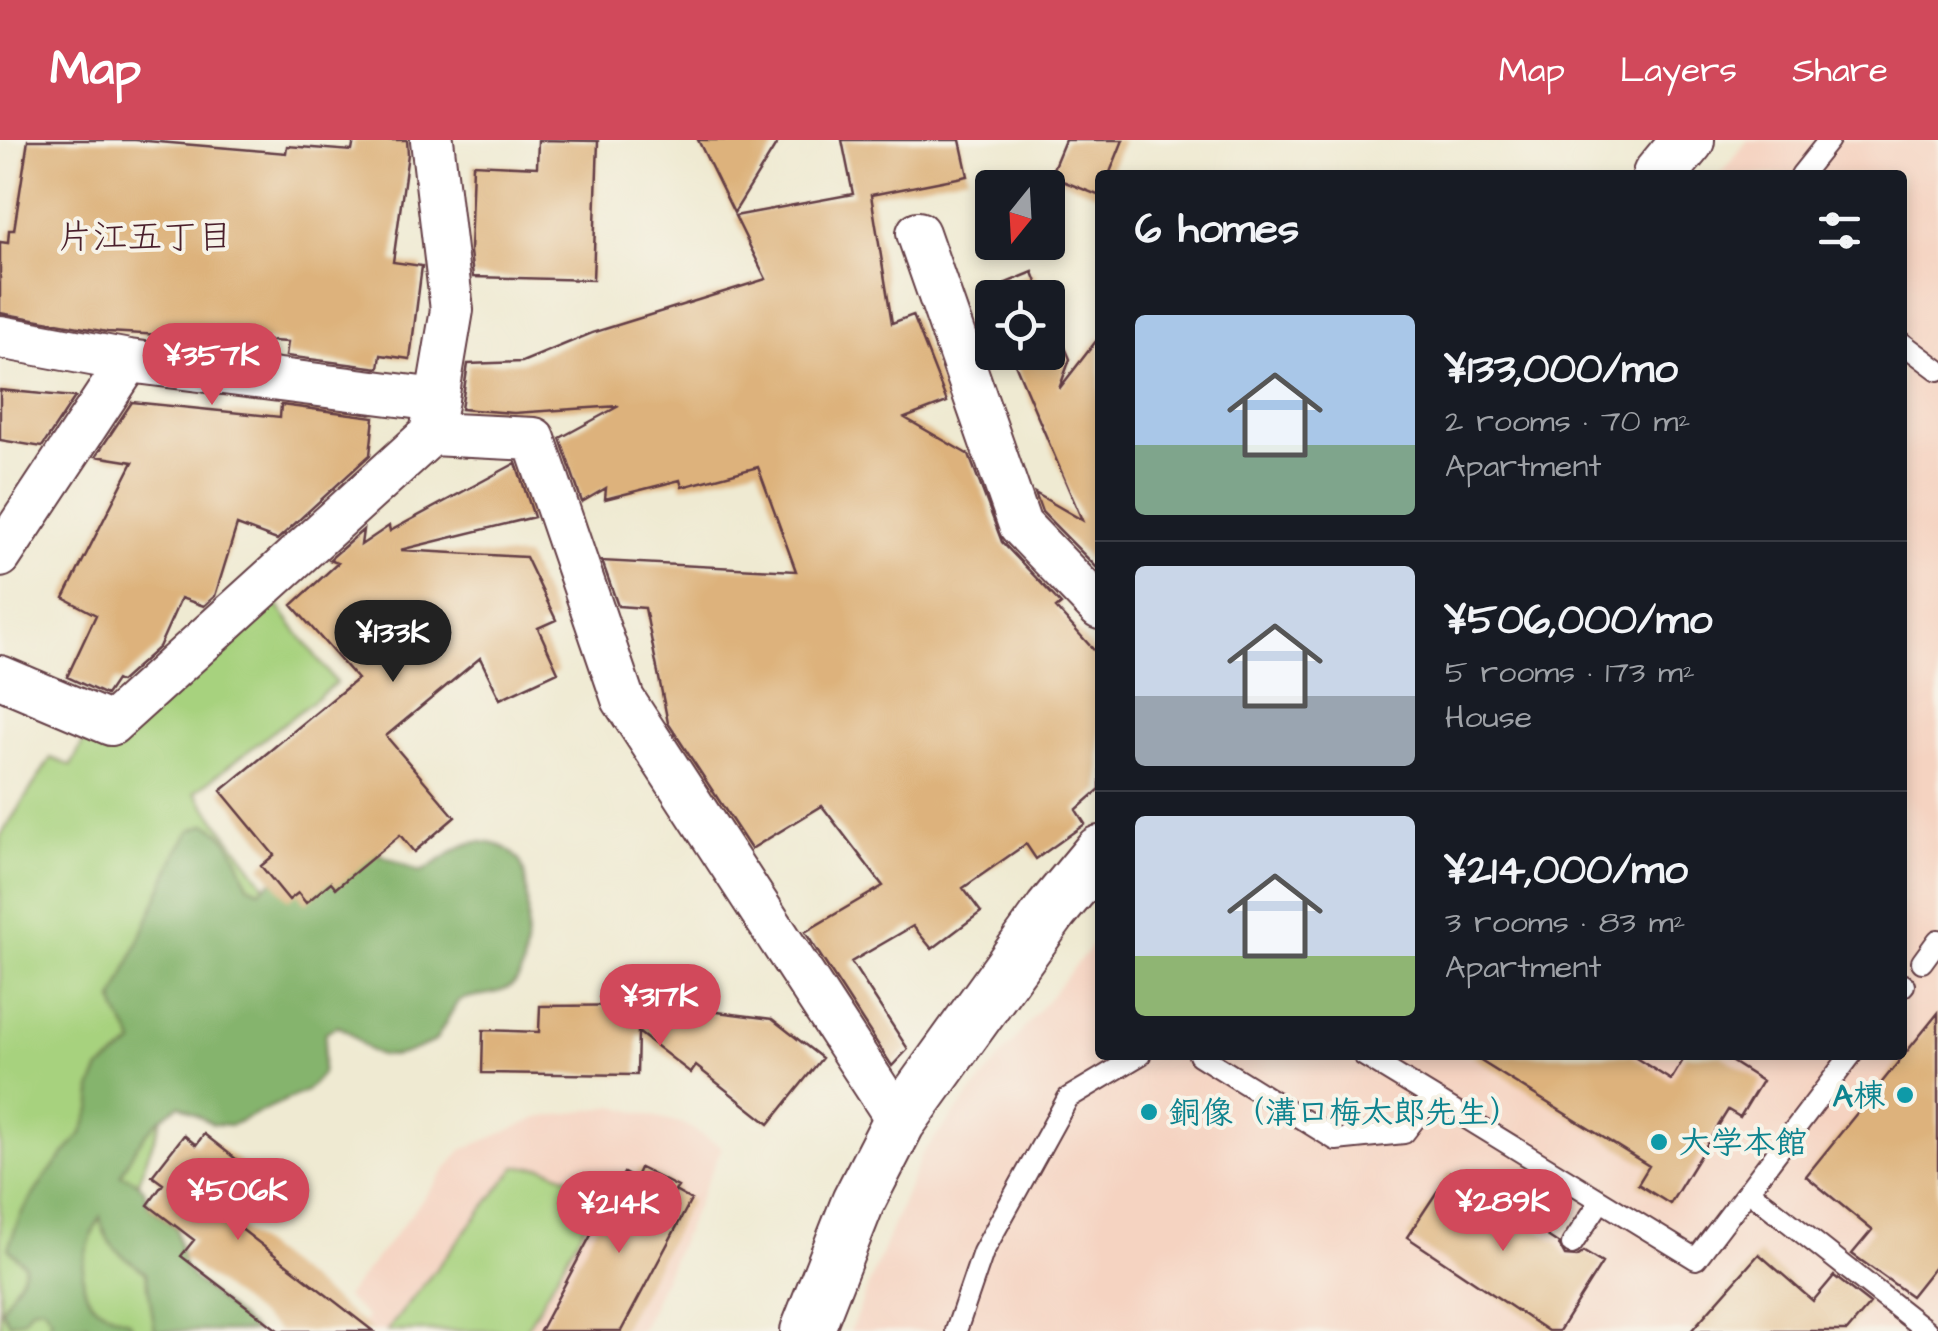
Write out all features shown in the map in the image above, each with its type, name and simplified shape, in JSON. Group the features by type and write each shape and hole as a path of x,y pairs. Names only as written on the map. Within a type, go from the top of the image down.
{"street":[{"path":"0,677 110,724 433,417 452,310 432,140"},
{"path":"1663,170 1688,140"},
{"path":"918,233 1020,525 1095,603"},
{"path":"0,337 534,438 622,699 900,1122"},
{"path":"0,556 129,361"},
{"path":"808,1331 858,1202 900,1122 1050,912 1095,858"}],"lane":[{"path":"1805,170 1829,140"},
{"path":"1907,347 1938,370"},
{"path":"1922,962 1938,940"},
{"path":"956,1331 984,1252 1068,1098 1132,1060"},
{"path":"1207,1060 1336,1140 1404,1134 1432,1097"},
{"path":"1371,1060 1696,1259 1846,1060"},
{"path":"1748,1190 1927,1331"},
{"path":"1572,1244 1600,1202"}],"shaded area":[{"path":"1748,140 1938,140 1938,1331 850,1331 922,1154 1095,941 1095,1060 1907,1060 1907,170 1724,170"},
{"path":"615,1106 684,1124 722,1147 641,1331 356,1331 367,1317 345,1297 462,1150 538,1118"}],"green space":[{"path":"274,601 336,683 195,792 274,897 177,1078 120,1229 244,1331 0,1331 0,837 51,758 71,766 90,729 122,742"},
{"path":"206,824 228,841 248,885 259,890 274,880 375,852 420,872 473,843 503,847 524,871 527,923 521,973 510,987 458,1001 435,1041 399,1055 381,1055 337,1026 326,1032 322,1074 306,1091 231,1125 212,1124 180,1105 138,1144 121,1175 144,1189 148,1205 176,1228 184,1267 195,1280 255,1331 155,1331 146,1273 111,1244 100,1217 84,1262 84,1285 95,1305 130,1322 133,1331 89,1331 87,1324 70,1326 69,1331 46,1331 52,1319 43,1306 31,1308 24,1319 9,1323 2,1310 25,1265 8,1248 21,1214 82,1133 100,1069 134,1044 114,999 177,852 191,830"},
{"path":"516,1167 543,1167 604,1191 525,1331 387,1331"}],"building":[{"path":"28,140 135,140 286,153 287,146 352,151 354,140 407,140 393,262 422,266 410,359 381,355 379,368 286,356 288,342 107,332 0,313 0,242 8,243 9,230 14,230"},
{"path":"538,140 598,141 593,280 473,277 473,164 537,167"},
{"path":"698,140 779,140 734,213"},
{"path":"842,140 960,140 968,176 871,195 892,323 913,315 947,402 905,418 969,455 1002,542 1061,604 1056,608 1095,651 1095,793 1076,810 1085,824 1036,859 1026,844 963,888 981,912 932,949 913,926 851,962 908,1049 892,1066 805,932 883,886 822,806 751,849 668,723 645,608 618,606 602,561 796,571 758,467 682,487 680,480 605,499 606,488 582,502 560,438 619,406 514,413 461,409 468,364 522,362 592,333 766,279 735,216 853,194"},
{"path":"1065,140 1123,140 1111,170 1095,170 1095,194 1065,182 1065,170 1052,170"},
{"path":"1033,272 1036,280 1013,280"},
{"path":"1095,342 1095,566 1042,512 1035,493 1082,520 1018,370 1065,370 1065,347 1070,359 1059,389"},
{"path":"0,390 75,397 42,447 0,440"},
{"path":"132,402 280,417 281,405 374,417 370,455 277,540 237,525 215,596 204,606 181,598 159,647 120,682 116,680 106,695 67,677 96,615 64,598 133,462 96,456"},
{"path":"516,463 534,517 400,550 526,557 556,620 538,628 558,672 500,699 480,658 386,736 455,817 414,852 400,835 336,888 331,882 306,903 298,893 289,900 261,866 274,855 221,791 357,679 292,605 338,563 329,560 363,530 361,545 389,526 390,531"},
{"path":"662,1005 772,1019 822,1058 769,1124 696,1066 691,1073 638,1032 637,1075 482,1073 483,1030 539,1032 540,1006"},
{"name":"A棟","path":"1938,1013 1938,1262 1911,1296 1852,1254 1872,1230 1806,1176 1900,1060 1907,1060 1907,1051"},
{"name":"大学本館","path":"1479,1060 1639,1060 1671,1080 1683,1060 1729,1060 1762,1081 1740,1117 1728,1110 1670,1204 1638,1184 1649,1166"},
{"path":"204,1134 250,1170 218,1211 373,1331 279,1331 181,1256 194,1240 148,1205 163,1184 152,1176 184,1135 196,1145"},
{"path":"640,1168 678,1187 675,1191 691,1200 621,1331 540,1331 624,1173 635,1179"},
{"path":"1450,1172 1558,1243 1565,1256 1577,1257 1584,1252 1602,1263 1559,1331 1548,1331 1407,1237"},
{"path":"1759,1254 1813,1301 1834,1276 1870,1304 1847,1331 1691,1331"}],"place":[{"name":"A棟","path":"1905,1095"},
{"name":"銅像（溝口梅太郎先生）","path":"1149,1112"},
{"name":"大学本館","path":"1659,1142"}],"district":[{"name":"片江五丁目","path":"145,236"}]}
